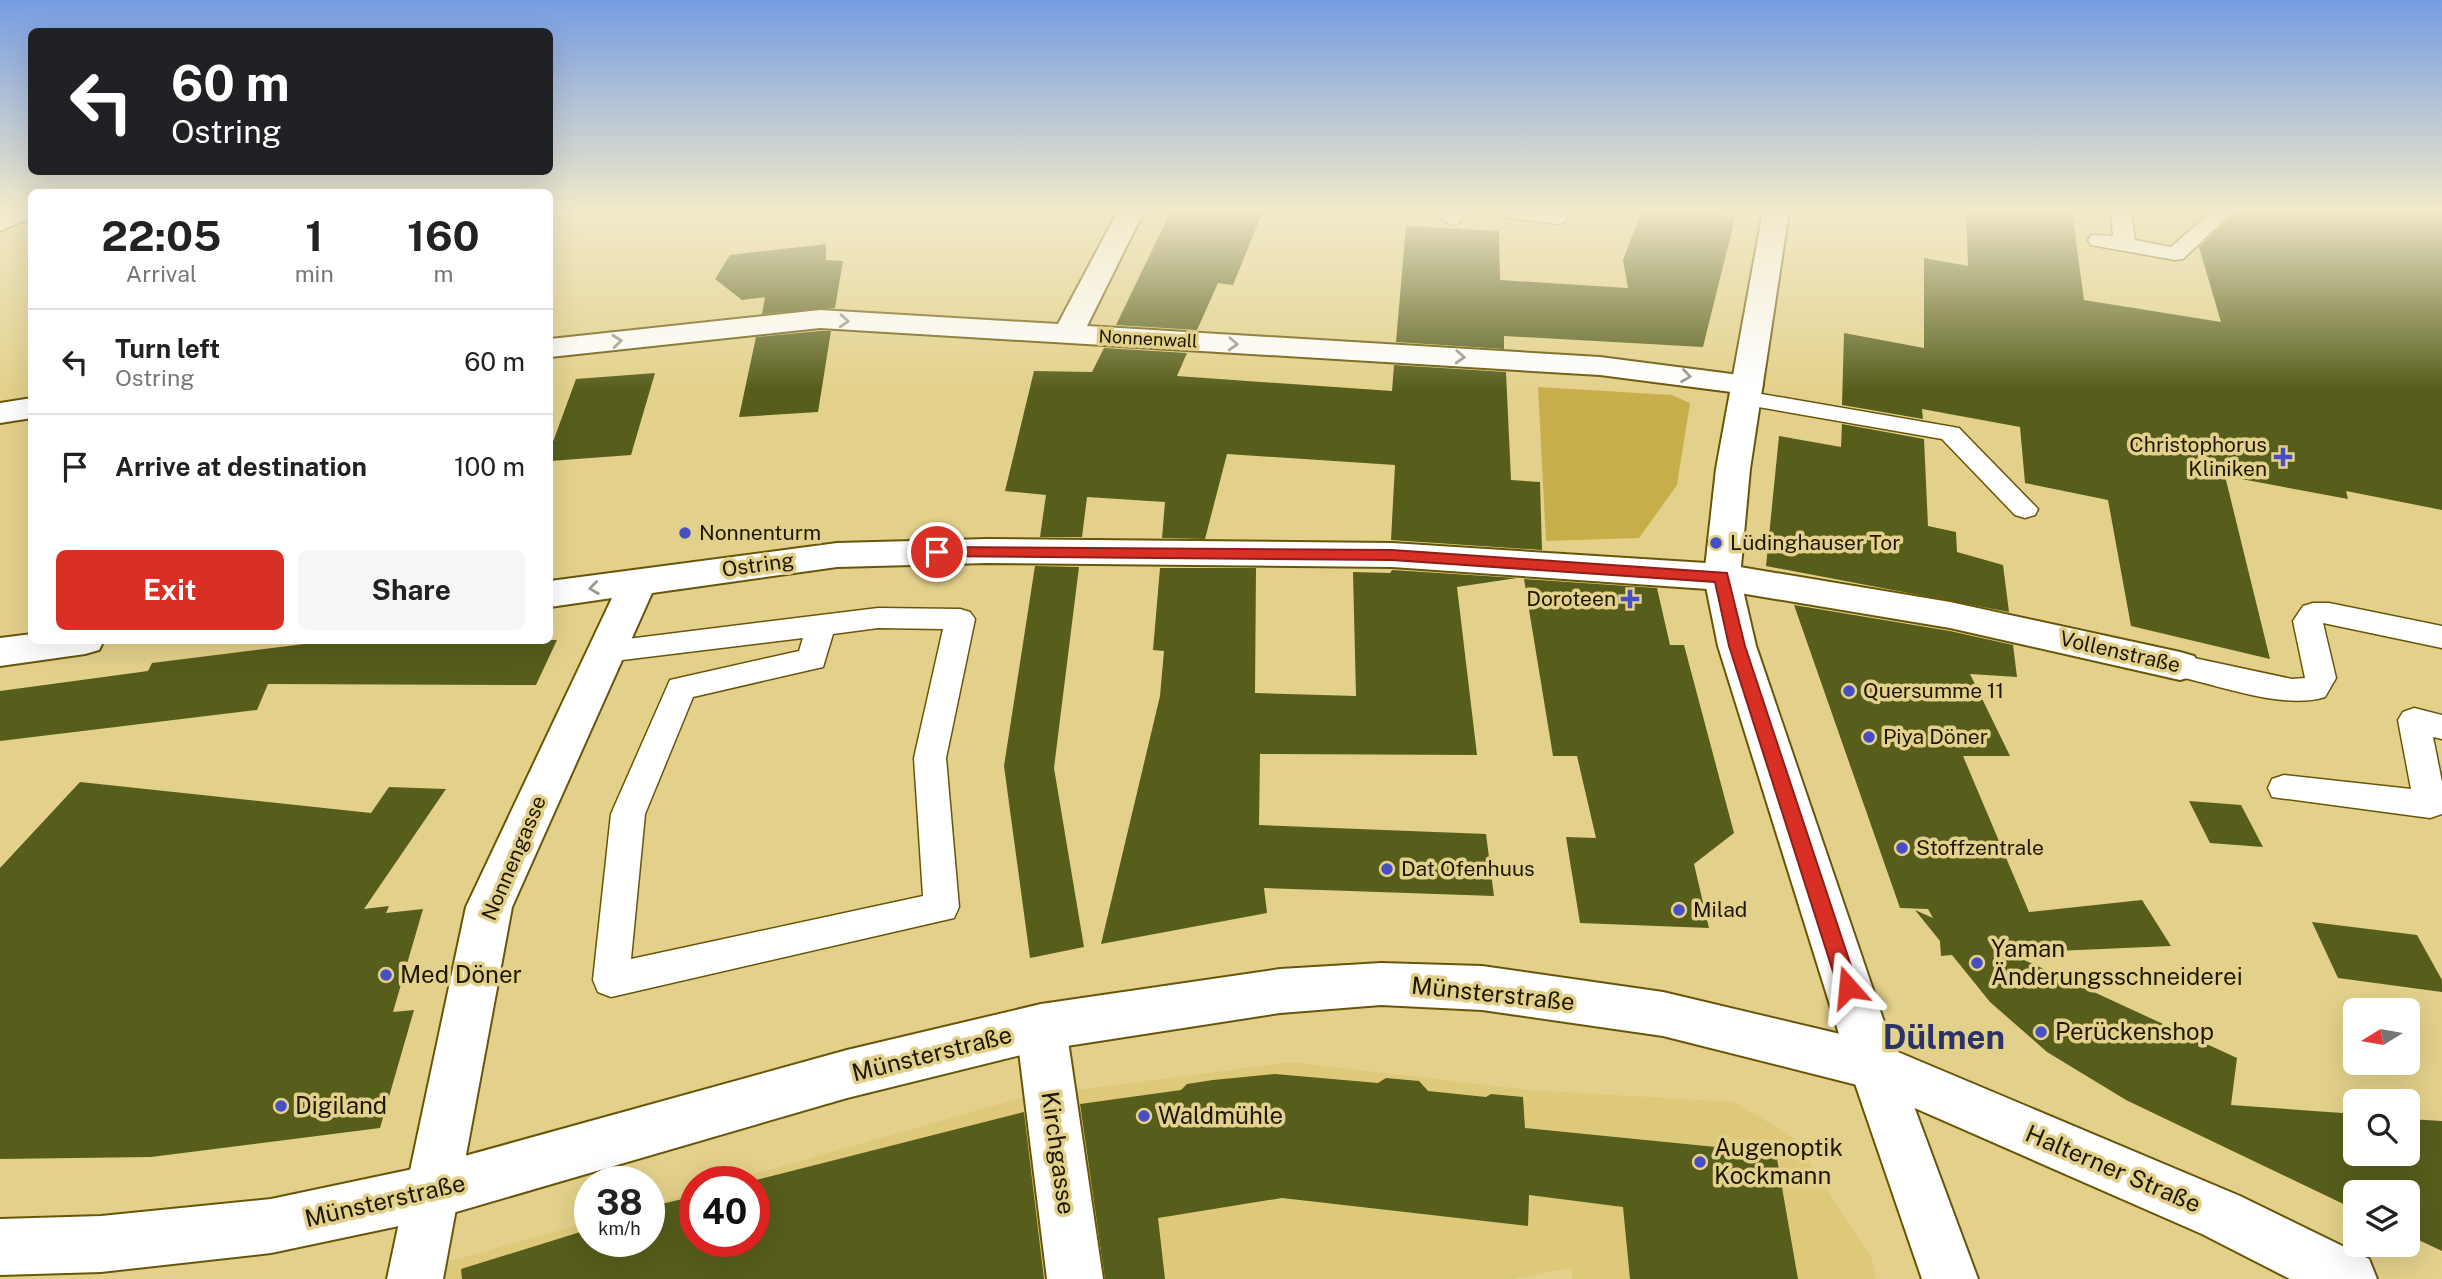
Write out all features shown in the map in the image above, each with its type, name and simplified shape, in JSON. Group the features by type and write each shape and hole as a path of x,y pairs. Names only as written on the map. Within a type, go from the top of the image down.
{"street":[{"path":"1067,335 1100,271"},
{"path":"1766,271 1733,469 1722,577 1737,646 1874,1066 1950,1279"},
{"name":"Nonnenwall","path":"553,348 820,319 1600,366 1746,391"},
{"path":"0,413 28,409"},
{"name":"Ostring","path":"553,594 837,555 987,551 1392,555 1722,577"},
{"name":"Vollenstraße","path":"1722,577 1950,615 2180,666"},
{"name":"Nonnengasse","path":"415,1279 489,907 638,582"},
{"path":"0,652 57,644"},
{"name":"Münsterstraße","path":"0,1247 101,1244 271,1226 432,1192 848,1074 1041,1027 1280,991 1381,984 1482,988 1663,1014 1874,1066"},
{"name":"Kirchgasse","path":"1041,1027 1075,1279"},
{"name":"Halterner Straße","path":"1874,1066 2221,1215 2349,1279"}],"lane":[{"path":"1746,391 1950,433 2025,509"},
{"name":"Vollenstraße","path":"2180,666 2292,690 2314,689 2322,678 2308,621 2313,613 2329,613 2440,643"},
{"path":"606,651 878,618 960,619 930,758 941,907 611,980 628,814 681,688 811,659 821,625"},
{"path":"2284,788 2430,805 2414,720 2442,727"}],"shaded area":[{"path":"1538,387 1672,395 1690,403 1677,485 1639,538 1546,541"},
{"path":"1291,1062 1530,1090 1735,1102 1794,1138 1872,1259 1876,1279 1572,1279 1571,1268 1513,1279 384,1279 574,1226 574,1257 665,1257 665,1200 679,1196 679,1257 770,1257 770,1170 1023,1097"}],"building":[{"path":"720,271 841,271 835,308 762,314 765,297 742,300 715,279"},
{"path":"1142,271 1239,271 1233,285 1218,283 1197,330 1116,325"},
{"path":"1402,271 1500,271 1500,280 1628,288 1625,271 1722,271 1703,347 1504,336 1504,349 1396,342"},
{"name":"Christophorus Kliniken","path":"1924,271 2080,271 2084,300 2221,322 2206,271 2442,271 2442,510 2346,491 2348,499 2225,476 2270,659 2131,626 2108,500 2025,483 2020,427 1922,409 1923,419 1842,405 1844,333 1924,348"},
{"path":"831,331 818,412 739,417 756,337"},
{"path":"1104,348 1187,353 1177,376 1392,391 1394,365 1506,372 1511,480 1540,482 1542,550 1391,540 1395,465 1227,454 1205,539 1162,538 1165,502 1087,497 1082,537 1040,537 1046,495 1005,491 1034,371 1092,372"},
{"path":"655,373 631,455 553,461 553,442 576,379"},
{"path":"1842,424 1924,439 1928,526 1956,532 1957,552 2003,565 2009,612 1766,566 1779,436 1841,447"},
{"path":"1035,566 1079,567 1054,768 1084,947 1030,958 1004,766"},
{"path":"1160,568 1256,568 1255,693 1356,696 1353,572 1390,573 1392,570 1517,578 1457,587 1477,755 1260,754 1259,825 1486,834 1494,896 1264,888 1267,913 1101,944 1160,696 1164,651 1153,650"},
{"path":"1524,579 1657,588 1670,645 1684,645 1734,833 1694,864 1709,928 1580,923 1566,837 1596,838 1577,756 1553,756"},
{"path":"1794,605 1950,631 2013,645 2017,677 1970,674 2010,756 1963,756 2029,912 2142,900 2171,946 2009,953 2237,1058 2231,1105 2343,1113 2343,1166 2420,1166 2420,1120 2442,1121 2442,1251 2420,1241 2420,1180 2343,1180 2343,1204 2126,1100 2047,1052 1990,1002 1952,955 1941,956 1940,941 1915,910 1933,918 1928,909 1900,908"},
{"path":"553,640 557,640 536,685 268,684 257,710 0,741 0,691 148,671 152,663 304,644 553,644"},
{"path":"80,782 371,813 389,787 446,789 364,909 389,906 386,913 423,909 393,1012 414,1010 380,1128 151,1157 0,1159 0,868"},
{"path":"2189,801 2241,805 2263,847 2210,843"},
{"path":"2312,922 2417,935 2442,980 2442,992 2338,978"},
{"path":"1275,1074 1378,1083 1386,1078 1419,1081 1428,1091 1486,1097 1491,1094 1523,1097 1525,1128 1776,1153 1798,1279 1630,1279 1623,1207 1529,1195 1528,1226 1282,1198 1158,1218 1165,1279 1105,1279 1080,1104 1181,1090 1187,1084 1213,1080"},
{"path":"1024,1112 1044,1279 462,1279 461,1269 574,1234 574,1257 665,1257 665,1203 679,1200 679,1257 770,1257 770,1176"}],"place":[{"name":"Christophorus Kliniken","path":"2283,457"},
{"name":"Nonnenturm","path":"685,533"},
{"name":"Lüdinghauser Tor","path":"1716,543"},
{"name":"Doroteen","path":"1630,599"},
{"name":"Quersumme 11","path":"1849,691"},
{"name":"Piya Döner","path":"1869,737"},
{"name":"Stoffzentrale","path":"1902,848"},
{"name":"Dat Ofenhuus","path":"1387,869"},
{"name":"Milad","path":"1679,910"},
{"name":"Yaman Änderungsschneiderei","path":"1977,963"},
{"name":"Med Döner","path":"386,975"},
{"name":"Perückenshop","path":"2041,1032"},
{"name":"Digiland","path":"281,1106"},
{"name":"Waldmühle","path":"1144,1116"},
{"name":"Augenoptik Kockmann","path":"1700,1162"}],"district":[{"name":"Dülmen","path":"1944,1037"}],"route":[{"path":"937,552 1392,555 1650,570 1722,577 1737,646 1848,987"}]}
